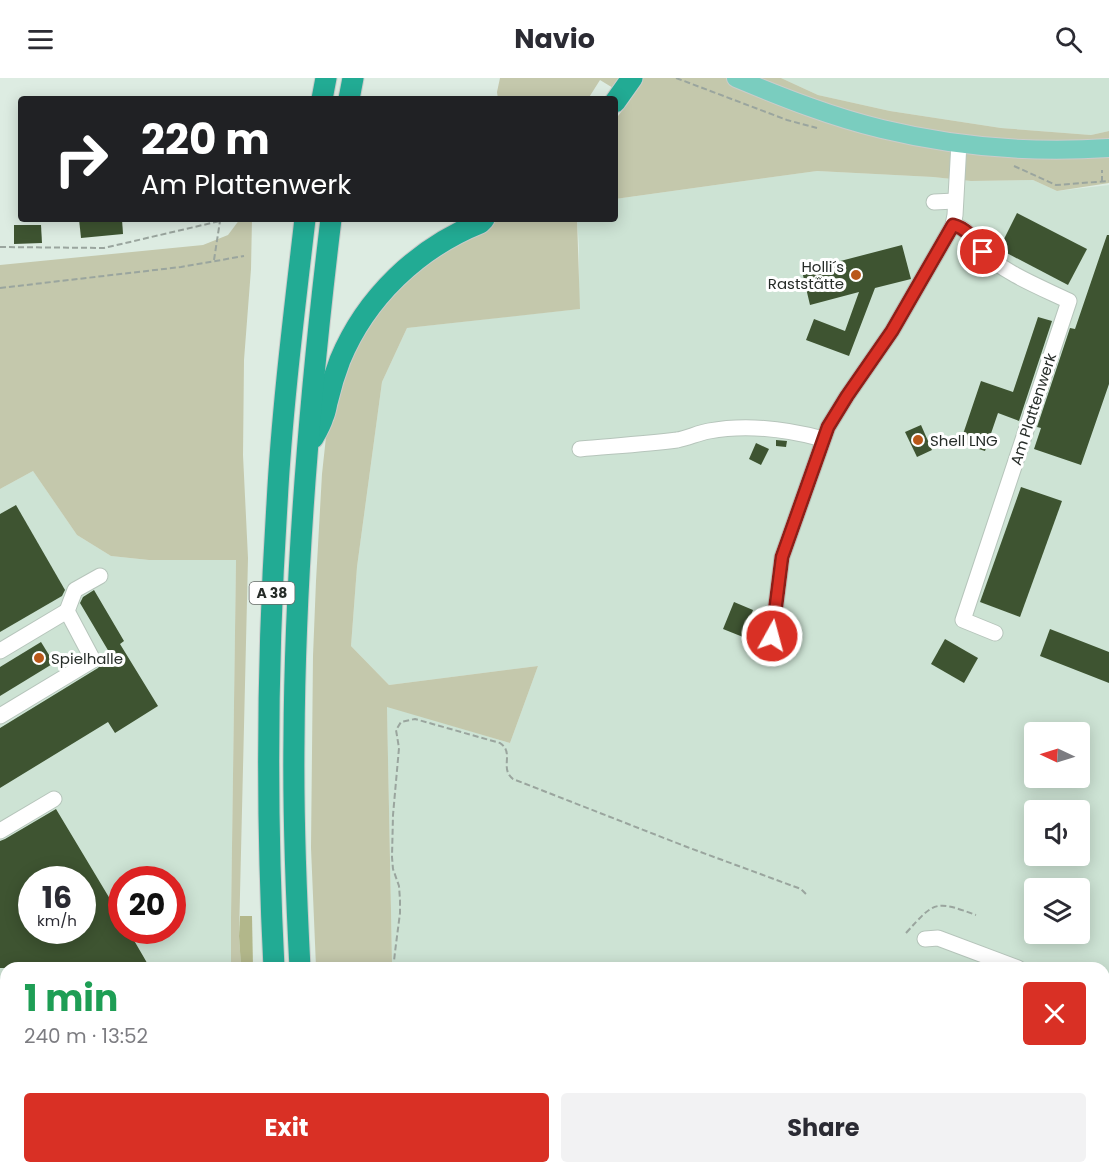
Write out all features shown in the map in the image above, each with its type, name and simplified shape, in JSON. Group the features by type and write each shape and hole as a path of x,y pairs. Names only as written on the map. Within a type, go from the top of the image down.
{"highway":[{"path":"323,96 326,78"},
{"path":"350,96 353,78"},
{"path":"363,78 364,96"},
{"name":"A 38","path":"274,962 270,751 272,606 286,386 305,222"},
{"name":"A 38","path":"300,962 296,893 294,741 297,618 306,452 332,222"},
{"path":"306,452 324,417 341,359 370,307 412,262 448,238 481,222"}],"main road":[{"path":"736,78 800,104 900,133 959,143 1032,150 1109,148"}],"street":[{"path":"772,636 782,557 823,439 835,414 892,331 953,225 959,143"},
{"path":"934,202 955,201"},
{"name":"Am Plattenwerk","path":"953,225 962,227 983,252 1000,266 1069,301 963,620 994,633"},
{"path":"580,449 680,439 708,431 736,428 771,428 823,439"},
{"path":"0,651 67,611 75,590 100,576"},
{"path":"0,716 93,660 67,611"},
{"path":"0,831 54,799"},
{"path":"925,939 938,938 1002,962"}],"path":[{"path":"1102,170 1102,182"},
{"path":"0,247 104,248 212,222"},
{"path":"214,260 220,222"},
{"path":"0,288 181,267 244,256"},
{"path":"394,962 400,914 399,886 393,869 392,857 393,815 399,762 396,730 401,722 407,720 415,719 500,743 506,750 506,771 513,779 801,889 806,894"},
{"path":"906,933 926,911 934,906 952,906 976,915"}],"shaded area":[{"path":"500,78 781,78 818,95 890,111 1001,128 1091,135 1109,131 1109,183 1057,191 1033,180 971,181 817,171 618,199 618,116 631,99 600,80 590,96 498,96"},
{"path":"781,78 1109,78 1109,131 1091,135 1001,128 890,111 818,95"},
{"path":"817,171 971,181 1033,180 1057,191 1109,185 1109,962 392,962 387,706 510,743 538,666 389,685 351,646 357,567 382,382 407,328 579,309 577,222 618,222 618,199"},
{"path":"238,222 252,222 244,360 243,455 248,558 239,936 241,962 231,962 236,560 149,560 111,556 77,535 33,471 0,489 0,265 203,245 228,235"},
{"path":"495,222 577,222 580,309 407,328 382,382 357,567 351,646 389,685 538,666 510,743 387,707 392,962 316,962 311,848 313,656 322,474 331,412 352,347 402,280 472,232"},
{"path":"33,471 77,535 111,556 149,560 236,559 231,962 0,962 0,489"}],"green space":[{"path":"240,916 252,916 253,962 241,962"}],"building":[{"path":"1017,213 1087,249 1068,285 999,249"},
{"path":"79,222 122,222 123,234 81,238"},
{"path":"14,225 41,225 42,243 14,244"},
{"path":"1107,235 1109,235 1109,384 1081,465 1034,449 1041,428 1037,427 1070,328 1075,329"},
{"name":"Holli´s Raststätte","path":"902,245 911,279 875,288 849,356 806,340 814,319 845,331 859,292 810,305 802,271"},
{"path":"1038,317 1052,321 1019,421 998,413 985,451 960,443 981,381 1013,392"},
{"name":"Shell LNG","path":"921,425 932,450 917,457 905,432"},
{"path":"776,440 787,441 786,447 776,446"},
{"path":"756,443 769,449 761,465 749,459"},
{"path":"1021,487 1062,501 1020,617 980,602"},
{"path":"16,505 65,590 62,596 0,632 0,514"},
{"path":"94,590 124,641 120,644 158,706 115,733 108,722 0,788 0,728 112,657 80,603 83,597"},
{"path":"734,602 753,610 743,637 723,629"},
{"path":"1050,629 1109,652 1109,683 1040,656"},
{"path":"945,639 978,658 964,683 931,664"},
{"path":"41,642 54,663 0,696 0,667"},
{"path":"56,809 90,866 18,866 18,944 96,944 96,876 108,896 108,944 136,944 147,962 0,962 0,841"}],"place":[{"name":"Holli´s Raststätte","path":"856,275"},
{"name":"Shell LNG","path":"918,440"},
{"name":"Spielhalle","path":"39,658"}],"route":[{"path":"772,636 782,557 823,439 835,414 892,331 953,225 962,227 970,234 983,252"}]}
